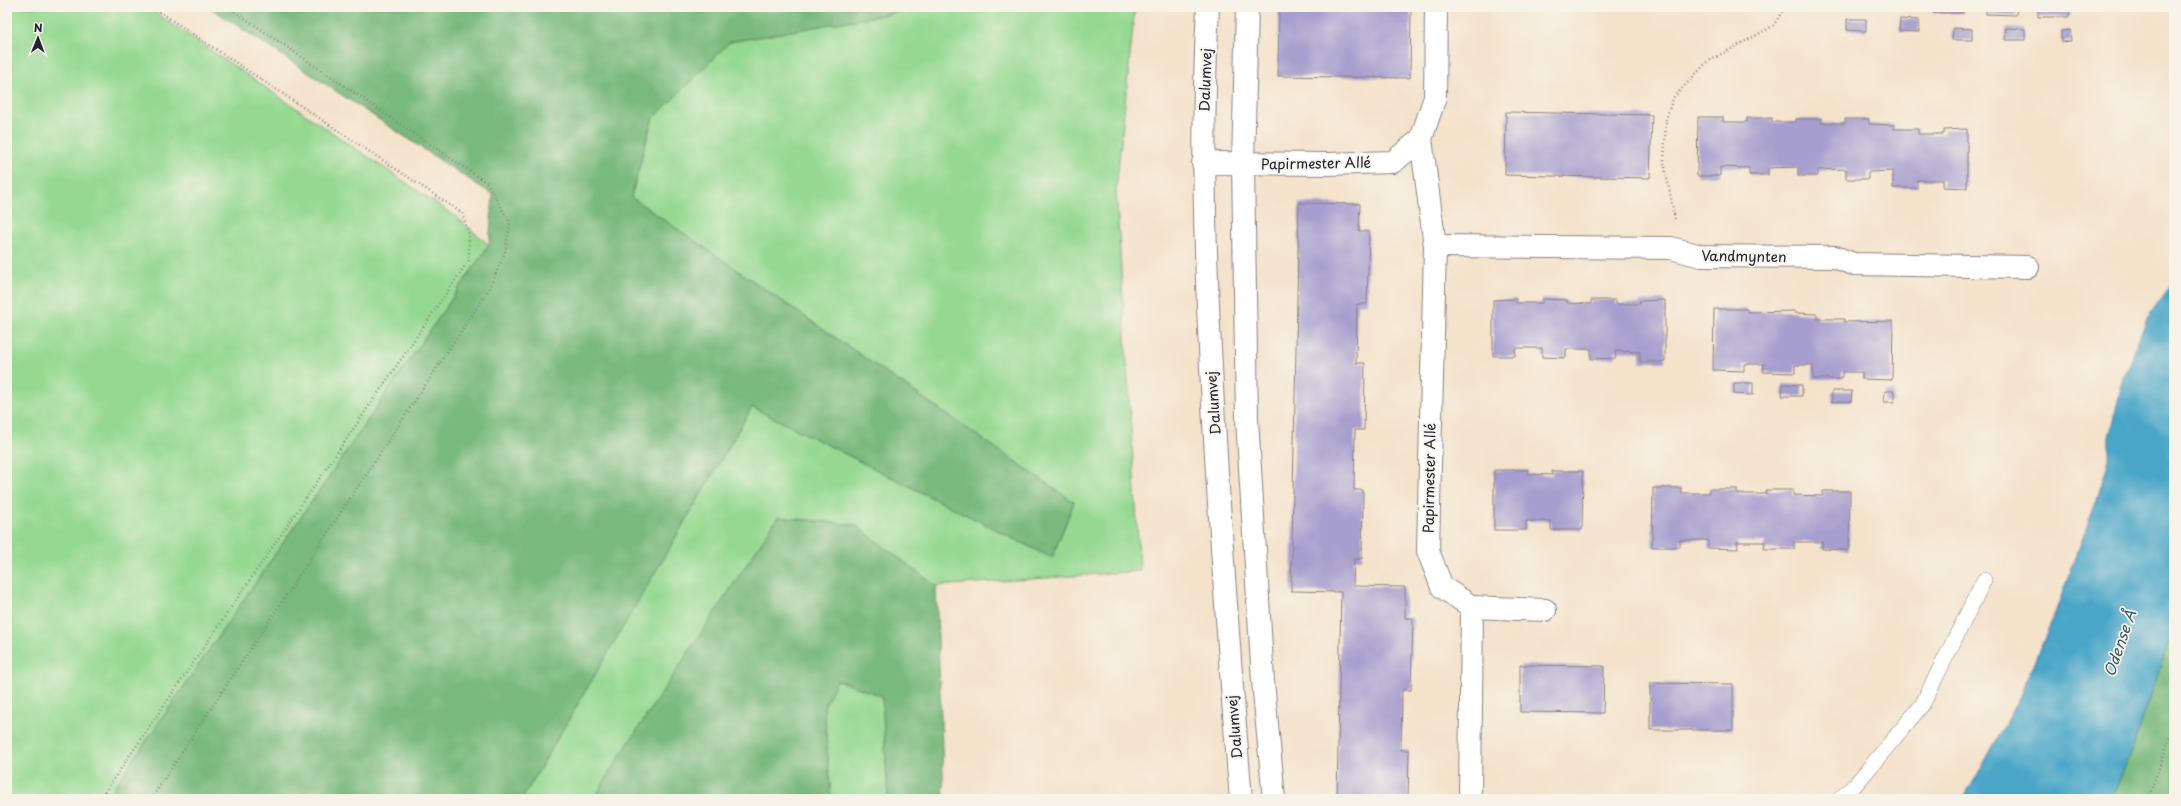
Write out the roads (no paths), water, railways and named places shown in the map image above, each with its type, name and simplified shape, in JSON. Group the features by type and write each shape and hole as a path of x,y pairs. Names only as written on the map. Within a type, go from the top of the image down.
{"street":[{"name":"Dalumvej","path":"1208,7 1204,85 1203,163 1207,322 1230,684 1240,799"},
{"path":"1247,7 1243,163 1247,419 1263,681 1274,799"},
{"name":"Papirmester Allé","path":"1436,7 1435,97 1421,139 1435,246 1428,551 1442,587 1472,607"},
{"name":"Papirmester Allé","path":"1203,163 1393,162 1421,139"},
{"name":"Vandmynten","path":"1435,246 1671,248 1701,256 1835,257 1853,264 2028,267"},
{"path":"1470,799 1472,607 1545,610"}],"lane":[{"path":"1840,799 1855,785 1922,705 1984,580"}],"water":[{"name":"Odense Å","path":"2174,281 2174,626 2135,742 2115,791 2109,799 1960,799 1971,786 2015,707 2055,613 2096,502 2109,460 2109,437 2123,380 2147,318"}]}
